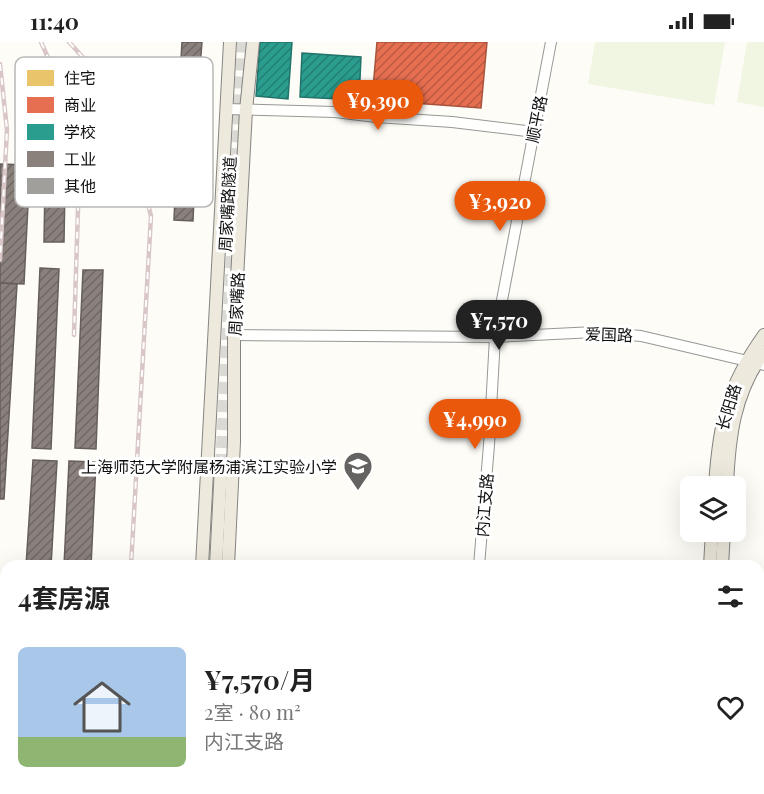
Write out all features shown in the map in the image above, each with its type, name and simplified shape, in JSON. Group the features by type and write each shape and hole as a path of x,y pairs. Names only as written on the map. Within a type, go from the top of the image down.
{"main road":[{"name":"周家嘴路","path":"202,560 230,42"},
{"name":"周家嘴路","path":"228,560 234,442 234,335 246,110 253,42"},
{"name":"周家嘴路隧道","path":"208,460 221,309 232,126"},
{"name":"长阳路","path":"728,476 731,426 739,398 755,363 764,335"},
{"name":"长阳路","path":"716,476 718,438 726,404 764,352"},
{"path":"216,560 221,466"},
{"path":"710,560 711,542"},
{"path":"722,560 723,542"}],"street":[{"name":"顺平路","path":"495,337 551,42"},
{"path":"226,108 335,112 534,132"},
{"name":"爱国路","path":"234,335 495,337 595,332 641,336 755,363"},
{"name":"内江支路","path":"479,560 495,337"}],"green space":[{"path":"595,42 725,42 714,105 588,84"},
{"path":"747,42 764,42 764,107 737,102"}],"building: 商业":[{"path":"377,42 487,42 481,108 372,100"}],"building: 学校":[{"path":"260,42 292,42 288,99 256,96"},
{"path":"302,53 361,57 359,100 300,97"}],"building: 工业":[{"path":"182,42 202,42 201,57 181,57"},
{"path":"0,164 15,164 15,207 28,207 24,284 0,283"},
{"path":"45,207 65,207 64,242 44,242"},
{"path":"175,207 194,207 193,221 174,220"},
{"path":"40,268 59,269 51,449 32,448"},
{"path":"83,270 103,270 96,449 75,448"},
{"path":"0,283 17,284 4,499 0,499"},
{"path":"33,460 57,461 51,560 26,560"},
{"path":"69,461 96,462 91,560 64,560"}],"tunnel":[{"path":"221,466 243,42"}],"railway":[{"path":"41,42 48,57"},
{"path":"69,42 82,57"},
{"path":"0,64 7,130 0,260"},
{"path":"74,335 78,207"},
{"path":"131,560 151,216 149,207"}],"place":[{"name":"上海师范大学附属杨浦滨江实验小学","path":"358,492"}]}
